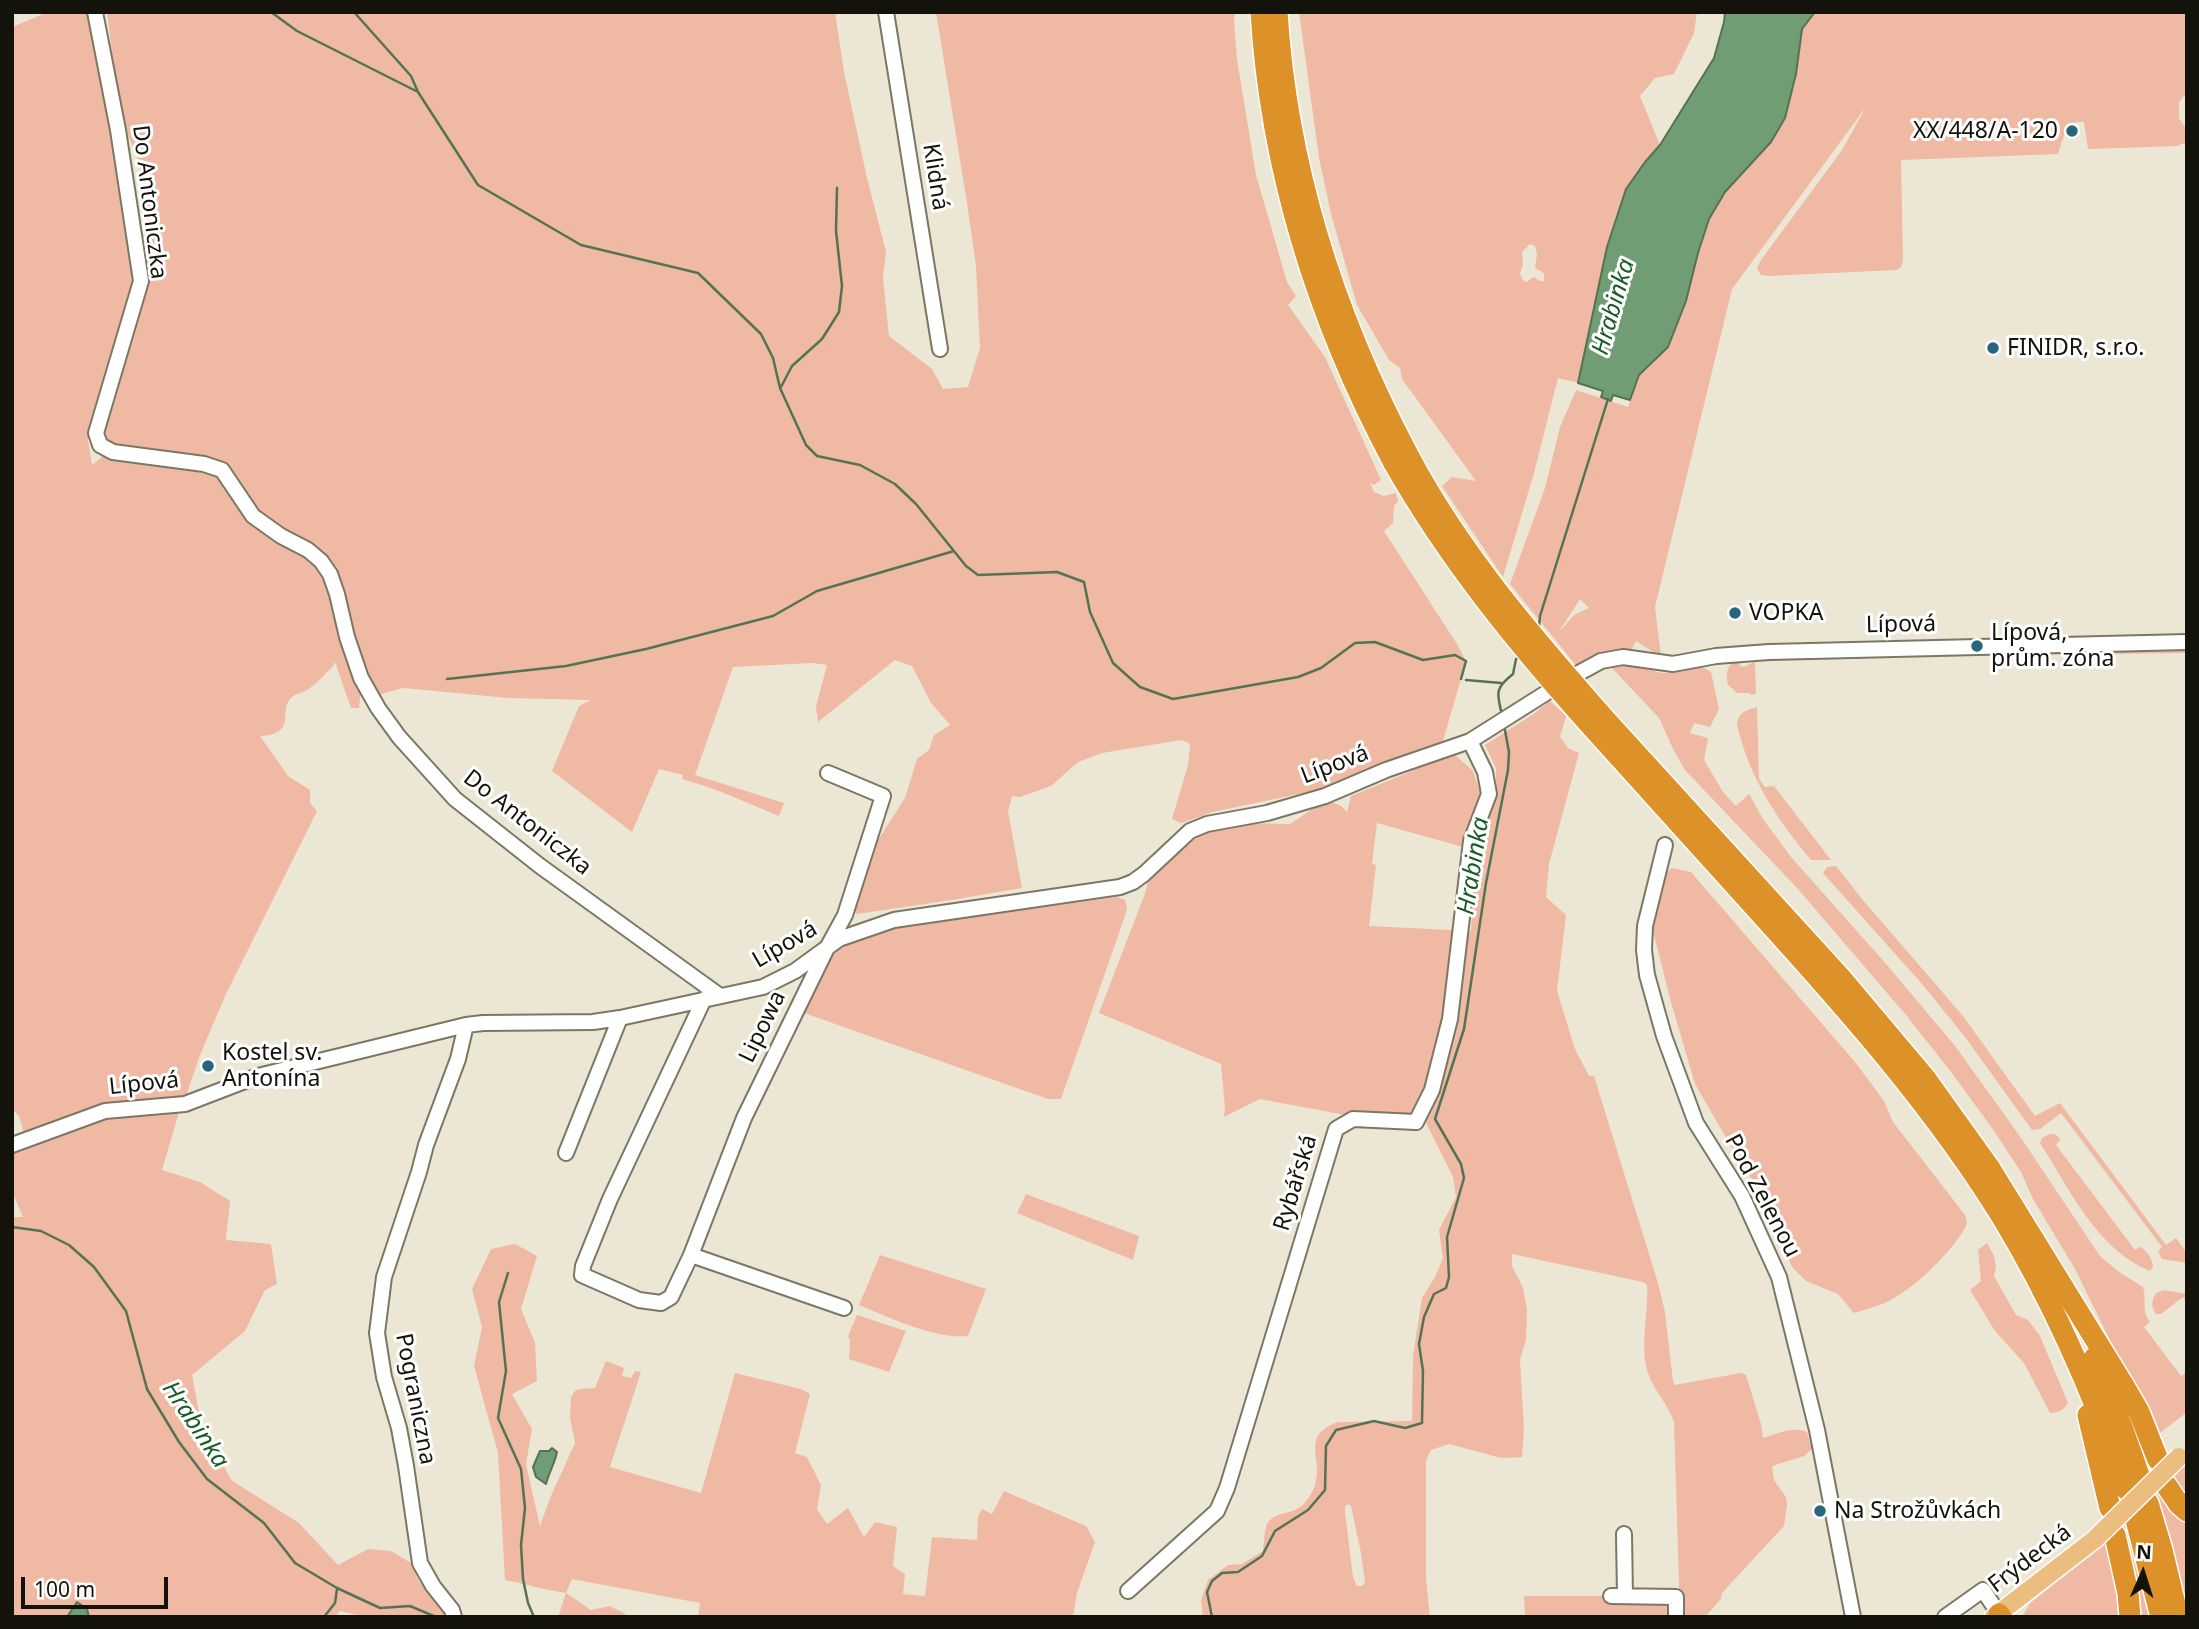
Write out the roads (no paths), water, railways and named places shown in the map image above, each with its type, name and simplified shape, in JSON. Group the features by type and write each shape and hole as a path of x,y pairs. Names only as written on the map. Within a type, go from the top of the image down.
{"highway":[{"path":"1261,12 1269,94 1280,155 1306,257 1350,376 1401,459 1495,589 1598,722 1905,1078 1964,1158 2002,1218 2060,1323 2133,1484 2101,1374 2050,1268"},
{"path":"1277,12 1291,131 1320,247 1357,352 1386,413 1401,459"},
{"path":"1598,722 1841,978 1926,1079 1989,1167 2139,1412 2158,1460"},
{"path":"2060,1323 2089,1417 2110,1508"},
{"path":"2166,1485 2187,1511"},
{"path":"2161,1617 2141,1510 2162,1550 2178,1617"},
{"path":"2105,1537 2128,1593 2130,1617"}],"main road":[{"name":"Frýdecká","path":"1998,1616 2105,1537 2183,1453"}],"street":[{"name":"Do Antoniczka","path":"95,12 118,130 141,281 96,433 100,445 113,452 204,464 222,471 253,516 321,561 330,574 361,678 399,737 455,799 540,866 720,996"},
{"name":"Klidná","path":"886,12 940,349"},
{"name":"Lípová","path":"1579,673 1601,661 1623,657 1673,664 1716,656 1769,652 2187,642"},
{"name":"Lípová","path":"12,1145 105,1111 185,1104 258,1076 466,1025 593,1022 763,987 795,971 839,939 894,920 1120,887 1144,874 1190,831 1207,824 1267,813 1325,796 1386,770 1470,741 1546,692"},
{"name":"Rybářská","path":"1128,1591 1217,1511 1227,1488 1336,1129 1353,1119 1416,1122 1432,1090 1450,1019 1471,841 1489,794 1485,772 1470,741"},
{"name":"Lipowa","path":"704,999 610,1199 583,1266 582,1275 639,1300 661,1303 671,1297 691,1255 744,1118 845,915 883,796 828,773"},
{"name":"Pod Zelenou","path":"1665,845 1645,926 1647,975 1664,1037 1696,1123 1742,1196 1779,1278 1817,1430 1853,1617"},
{"path":"566,1153 620,1018"},
{"name":"Pograniczna","path":"454,1617 420,1563 407,1466 384,1377 377,1333 384,1277 426,1145 458,1059 466,1025"},
{"path":"691,1255 844,1308"},
{"path":"1624,1534 1618,1596 1676,1597 1676,1617"},
{"path":"1945,1617 1983,1590 1998,1616"}],"water":[{"path":"1725,12 1815,12 1802,29 1796,74 1785,118 1771,142 1725,192 1709,219 1686,301 1668,347 1639,375 1630,400 1613,395 1611,401 1601,397 1603,391 1578,383 1607,247 1626,189 1660,145 1714,58"},
{"path":"552,1448 557,1452 546,1484 536,1477 533,1467 540,1451 549,1451"},
{"path":"77,1602 87,1609 89,1617 67,1617"}],"waterway":[{"path":"271,12 297,31 418,92"},
{"path":"354,12 411,76 418,92 478,185 581,245 698,273 761,334 773,358 780,388 806,445 817,456 860,465 895,484 916,504 966,566 978,575 1057,572 1084,582 1090,612 1113,663 1140,687 1173,699 1298,677 1321,668 1355,643 1375,642 1423,660 1455,655 1466,661 1461,679"},
{"path":"781,387 792,366 822,339 839,312 842,286 836,231 837,188"},
{"name":"Hrabinka","path":"1539,627 1540,616 1608,399"},
{"path":"447,679 566,666 646,649 773,616 817,591 954,551"},
{"name":"Hrabinka","path":"1502,715 1498,692 1513,674 1516,659 1519,657"},
{"path":"1466,680 1501,683"},
{"name":"Hrabinka","path":"1212,1617 1207,1592 1212,1581 1222,1573 1238,1572 1262,1556 1275,1531 1308,1510 1325,1490 1326,1446 1336,1430 1374,1421 1405,1428 1422,1423 1423,1371 1419,1344 1424,1317 1434,1294 1446,1288 1449,1277 1447,1237 1464,1178 1461,1164 1435,1119 1464,1029 1486,883 1508,770 1509,752 1504,725"},
{"name":"Hrabinka","path":"12,1227 41,1231 69,1245 94,1267 126,1311 147,1389 179,1442 207,1479 264,1523 295,1563 337,1588 380,1608 410,1606 436,1617"},
{"path":"508,1273 499,1302 506,1371 498,1418 521,1469 525,1508 521,1545 523,1579 534,1617"},
{"path":"324,1617 335,1603 337,1589"}],"place":[{"name":"XX/448/A-120","path":"2072,131"},
{"name":"FINIDR, s.r.o.","path":"1993,348"},
{"name":"VOPKA","path":"1735,613"},
{"name":"Lípová, prům. zóna","path":"1977,646"},
{"name":"Kostel sv. Antonína","path":"208,1066"},
{"name":"Na Strožůvkách","path":"1820,1511"}]}
